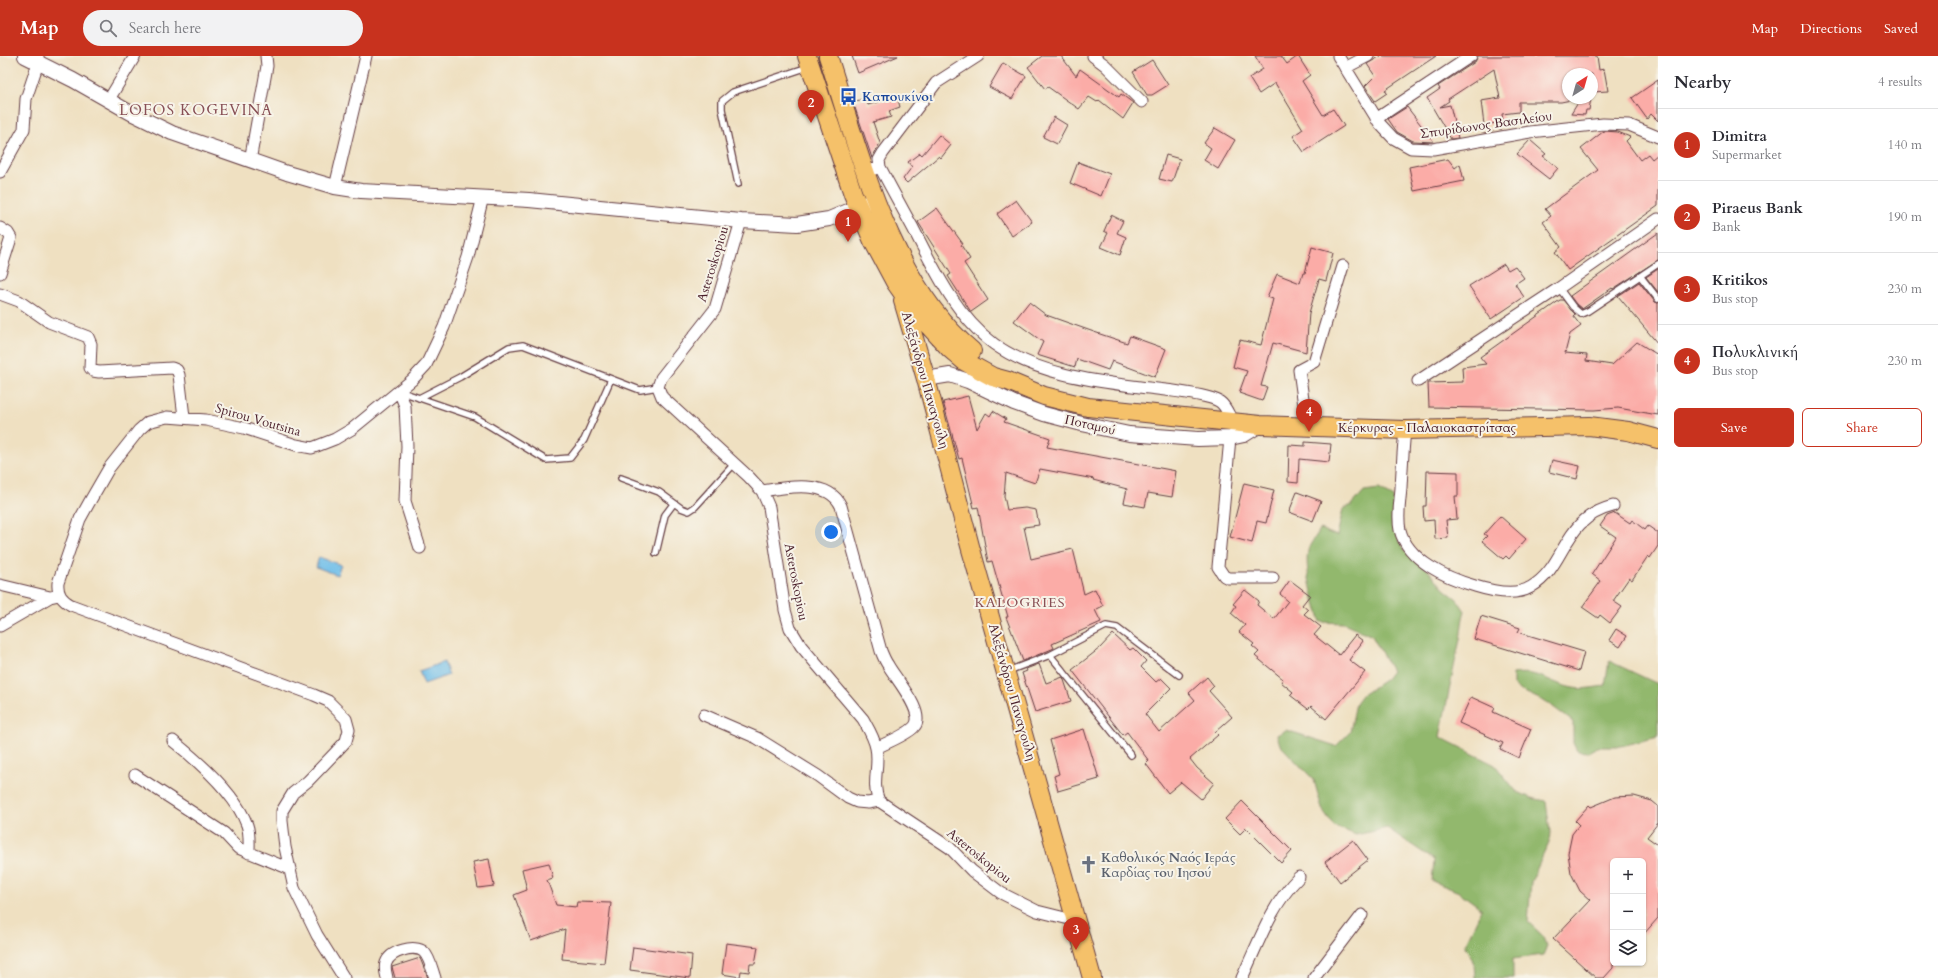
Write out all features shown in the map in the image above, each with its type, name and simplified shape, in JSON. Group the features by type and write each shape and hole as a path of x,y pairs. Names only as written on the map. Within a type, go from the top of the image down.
{"main road":[{"name":"Κέρκυρας - Παλαιοκαστρίτσας","path":"828,56 873,170 876,198 907,270 932,310 958,339 972,352 992,365 1008,381"},
{"name":"Κέρκυρας - Παλαιοκαστρίτσας","path":"809,61 858,208 876,246 900,290 927,325 960,357 983,373 1008,381 1044,396 1088,407 1231,430 1260,425 1405,430 1595,427 1628,430 1658,439"},
{"name":"Αλεξάνδρου Παναγούλη","path":"900,290 926,379 970,546 1092,978"}],"street":[{"path":"25,56 38,59 108,101 172,133 250,161 335,187 361,191 529,200 741,221 798,224 829,219 858,208 876,198"},
{"path":"108,101 135,56"},
{"path":"250,161 267,66 266,56"},
{"path":"335,187 366,56"},
{"path":"978,56 936,83 883,153 873,170 945,287 970,321 992,342 1015,356 1074,376 1124,385 1169,390 1214,399 1223,404 1231,430 1218,567 1224,576 1228,578 1273,578"},
{"path":"1093,56 1105,65 1142,102"},
{"name":"Σπυρίδωνος Βασιλείου","path":"1338,56 1376,119 1386,131 1402,144 1418,150 1530,132 1597,124 1629,125 1658,137"},
{"path":"1345,68 1368,56"},
{"path":"1376,119 1471,56"},
{"path":"0,172 24,129 26,99 38,59"},
{"name":"Spirou Voutsina","path":"55,596 80,519 109,468 145,424 162,418 184,417 229,424 296,445 312,448 335,440 352,429 399,391 426,366 436,346 468,257 483,197"},
{"path":"1418,381 1558,288 1658,219"},
{"name":"Asteroskopiou","path":"741,221 715,309 665,372 659,382 659,392 668,404 735,463 762,491 769,507 785,610 790,628 801,646 863,719 871,733 876,748 875,793 879,801 950,848 972,871 1001,894 1037,911 1077,921"},
{"path":"0,228 8,233 11,238 0,273"},
{"path":"1307,427 1299,370 1314,362 1343,266"},
{"path":"0,294 19,301 49,322 88,337 91,341 90,368 93,371 99,372 172,368 177,370 179,375 184,417"},
{"name":"Ποταμού","path":"926,379 950,374 1014,403 1044,414 1129,434 1198,439 1231,430"},
{"path":"399,391 405,406 407,446 405,501 420,548"},
{"path":"1405,430 1398,517 1400,531 1407,544 1427,565 1436,571 1471,585 1489,590 1506,592 1520,591 1532,587 1547,572 1570,535 1582,522 1599,509 1612,506"},
{"path":"762,491 800,487 821,489 836,497 842,506 881,651 887,664 911,699 918,717 917,722 910,730 876,748"},
{"path":"0,585 55,596 71,605 314,695 328,701 346,719 349,730 346,741 312,777 292,793 282,811 285,847 294,888 317,935 344,978"},
{"path":"0,626 55,596"},
{"path":"704,715 757,738 818,776 848,798 857,802 868,803 879,801"},
{"path":"173,741 199,761 239,807 248,827 249,853"},
{"path":"135,775 224,833 238,848 290,869"},
{"path":"1242,978 1275,908 1283,895 1299,877"},
{"path":"1314,978 1362,915"},
{"path":"388,978 385,967 388,959 396,953 413,948 426,954 435,978"}],"lane":[{"path":"738,184 722,109 722,101 733,92 809,61"},
{"path":"1558,288 1573,307 1581,314 1641,277 1658,264"},
{"path":"1641,277 1658,299"},
{"path":"419,398 460,377 509,346 522,345 640,390 658,387"},
{"path":"399,391 474,417 546,460 570,458 584,440 610,379"},
{"path":"621,478 659,492 684,510 692,510 735,463"},
{"path":"656,553 665,515 674,503"},
{"path":"1006,672 1050,655 1106,626 1116,628 1179,675"},
{"path":"1050,655 1130,755"}],"green space":[{"path":"1379,489 1393,497 1395,510 1393,523 1402,548 1420,560 1444,589 1457,599 1465,611 1440,737 1495,765 1516,791 1531,798 1546,801 1550,832 1549,842 1531,882 1528,922 1544,937 1547,946 1543,955 1513,959 1513,978 1475,978 1474,963 1465,945 1482,909 1459,892 1432,881 1434,860 1387,828 1356,835 1334,826 1322,809 1314,780 1280,745 1277,735 1286,730 1336,746 1350,732 1356,703 1362,695 1386,679 1392,671 1372,636 1344,623 1321,622 1309,577 1307,559 1311,543 1320,529 1337,536 1343,509 1352,505 1364,491"},
{"path":"1609,661 1658,684 1658,737 1617,747 1597,747 1588,752 1577,751 1573,743 1573,722 1548,703 1520,690 1513,684 1513,674 1522,673 1538,676 1577,689 1605,686"}],"water":[{"path":"319,557 341,565 337,575 316,567"},
{"path":"444,662 449,675 424,684 419,671"}],"building":[{"path":"852,56 898,56 858,73"},
{"path":"1042,56 1061,56 1076,76 1080,69 1119,97 1121,94 1133,103 1123,119 1099,100 1097,102 1089,97 1079,109 1048,87 1045,89 1028,67"},
{"path":"1255,56 1281,56 1287,64 1298,56 1310,75 1302,81 1323,115 1333,109 1344,126 1304,152 1293,136 1303,129 1275,83 1259,94 1249,78 1263,69"},
{"path":"1381,56 1436,56 1385,90 1387,93 1375,101 1365,86 1375,76 1367,64"},
{"path":"1478,56 1597,56 1599,70 1604,69 1608,91 1598,92 1598,68 1562,68 1562,102 1519,102 1519,112 1502,114 1503,122 1484,125 1481,101 1500,98 1494,69 1448,99 1449,101 1440,107 1450,105 1458,138 1451,139 1427,98 1440,89 1438,86 1475,62"},
{"path":"1152,60 1168,85 1152,95 1147,95 1133,72"},
{"path":"1003,63 1026,76 1012,99 989,87"},
{"path":"1658,80 1658,121 1651,114 1647,119 1632,98"},
{"path":"897,96 900,107 889,111 891,117 873,122 880,143 872,158 853,102 866,98 868,105"},
{"path":"1577,104 1590,104 1589,110 1586,110 1585,115 1571,114"},
{"path":"1407,107 1434,142 1413,141 1397,132 1388,119"},
{"path":"1054,117 1067,125 1057,144 1043,137"},
{"path":"1215,128 1235,140 1218,169 1204,160 1211,148 1204,143"},
{"path":"1604,131 1618,132 1630,137 1626,141 1640,160 1648,154 1652,159 1658,154 1658,206 1568,270 1555,252 1561,247 1543,222 1551,216 1545,209 1598,170 1581,149"},
{"path":"939,135 951,145 941,158 939,156 907,183 903,179 912,167 908,162 920,153 922,155"},
{"path":"1530,140 1546,154 1543,156 1558,168 1549,179 1517,154"},
{"path":"1166,155 1180,159 1172,182 1159,179"},
{"path":"1448,159 1455,168 1460,164 1464,181 1414,191 1409,167"},
{"path":"1078,162 1110,174 1101,196 1070,183"},
{"path":"1016,200 1032,222 1012,236 997,214"},
{"path":"937,208 963,244 961,245 970,259 964,263 988,300 971,312 948,276 951,274 918,222"},
{"path":"1111,215 1123,221 1117,233 1126,237 1120,255 1101,247 1108,233 1104,231"},
{"path":"1658,233 1658,260 1613,289 1612,288 1582,309 1576,304 1570,296"},
{"path":"1312,247 1333,253 1326,281 1319,279 1309,313 1306,352 1273,343 1261,386 1267,387 1262,401 1239,393 1247,371 1233,367 1240,340 1261,345 1273,299 1267,297 1277,274 1300,283 1303,273 1305,273"},
{"path":"1504,264 1508,270 1515,266 1524,278 1515,284 1524,297 1491,319 1469,286"},
{"path":"1658,269 1658,292 1646,277"},
{"path":"1639,282 1655,302 1658,303 1658,344 1618,296"},
{"path":"1560,300 1563,300 1575,314 1573,316 1581,326 1570,334 1565,353 1587,355 1586,361 1612,365 1637,342 1658,355 1658,415 1618,408 1594,410 1429,407 1428,383 1463,382 1462,367 1486,364 1480,357"},
{"path":"1029,302 1046,315 1094,332 1127,343 1130,336 1166,349 1155,377 1112,361 1108,370 1077,359 1075,367 1037,355 1043,342 1014,321"},
{"path":"968,396 977,429 986,413 990,416 993,411 1006,419 1004,422 1050,438 1047,447 1176,471 1172,497 1148,493 1145,507 1124,503 1127,489 1093,480 1094,479 1040,469 1035,483 1006,473 1004,496 1007,510 1025,508 1036,510 1039,525 1024,527 1031,559 1073,549 1084,594 1095,589 1103,606 1095,610 1101,622 1052,644 1054,648 1052,649 1023,661 1006,617 1008,617 992,561 988,562 978,507 974,508 962,458 959,459 943,402"},
{"path":"1305,442 1331,444 1329,462 1299,459 1298,483 1288,482 1289,445 1305,446"},
{"path":"1552,460 1580,466 1577,479 1549,472"},
{"path":"1427,471 1458,472 1458,496 1455,496 1457,519 1446,520 1448,538 1435,539 1434,520 1424,521 1423,506 1426,506"},
{"path":"1244,483 1274,490 1266,523 1257,521 1252,543 1230,537"},
{"path":"1297,492 1321,501 1313,521 1289,512"},
{"path":"1615,513 1630,523 1632,520 1645,530 1648,526 1658,533 1658,546 1650,558 1648,556 1632,580 1629,578 1613,601 1622,607 1610,623 1600,615 1598,618 1582,607 1601,581 1592,574 1616,537 1600,526 1607,516"},
{"path":"1500,516 1526,539 1509,559 1506,556 1503,559 1482,541 1487,536 1484,534"},
{"path":"1290,580 1310,595 1302,605 1308,610 1304,614 1321,627 1314,635 1339,655 1355,635 1363,641 1349,660 1365,672 1326,719 1311,706 1308,709 1290,695 1293,692 1281,682 1283,679 1255,656 1259,652 1252,646 1254,644 1239,632 1245,625 1231,613 1236,606 1233,604 1245,590 1259,601 1257,605 1274,619 1288,601 1280,594"},
{"path":"1481,616 1520,628 1518,632 1584,652 1579,671 1474,639"},
{"path":"1616,629 1627,636 1620,647 1609,640"},
{"path":"1113,634 1130,650 1133,648 1146,661 1141,667 1156,682 1161,678 1171,688 1145,714 1159,732 1195,700 1189,693 1207,677 1214,686 1209,691 1232,717 1215,732 1218,735 1190,759 1197,768 1214,783 1201,799 1181,782 1168,793 1146,764 1149,761 1127,732 1123,735 1072,670 1100,648"},
{"path":"1039,664 1046,683 1063,677 1071,701 1035,712 1022,673 1027,671 1026,669"},
{"path":"1471,697 1495,708 1493,712 1531,729 1519,758 1500,749 1503,743 1459,723"},
{"path":"1084,729 1099,779 1058,791 1054,776 1059,774 1050,740"},
{"path":"1634,796 1652,801 1658,806 1658,823 1647,837 1658,845 1658,918 1646,932 1646,858 1610,858 1610,966 1613,966 1613,968 1604,978 1596,978 1553,939 1590,900 1580,891 1571,873 1568,853 1572,834 1579,825 1575,821 1589,805 1591,807 1615,797"},
{"path":"1242,801 1292,851 1281,863 1246,828 1240,834 1225,819"},
{"path":"1353,840 1368,860 1340,882 1325,862"},
{"path":"489,859 494,886 478,888 473,862"},
{"path":"549,863 553,878 547,880 556,905 576,907 577,902 611,903 604,963 562,959 565,929 531,941 514,895 527,890 522,869"},
{"path":"726,943 758,947 755,964 750,964 749,972 741,971 740,977 722,974"},
{"path":"633,947 692,955 690,978 630,970"},
{"path":"420,958 428,978 395,978 392,967"}],"place":[{"name":"Καπουκίνοι","path":"849,97"},
{"name":"Piraeus Bank","path":"811,123"},
{"name":"Dimitra","path":"848,242"},
{"name":"Πολυκλινική","path":"1309,432"},
{"name":"Καθολικός Ναός Ιεράς Καρδίας του Ιησού","path":"1088,865"},
{"name":"Kritikos","path":"1076,950"}],"district":[{"name":"LOFOS KOGEVINA","path":"196,110"},
{"name":"KALOGRIES","path":"1020,602"}]}
